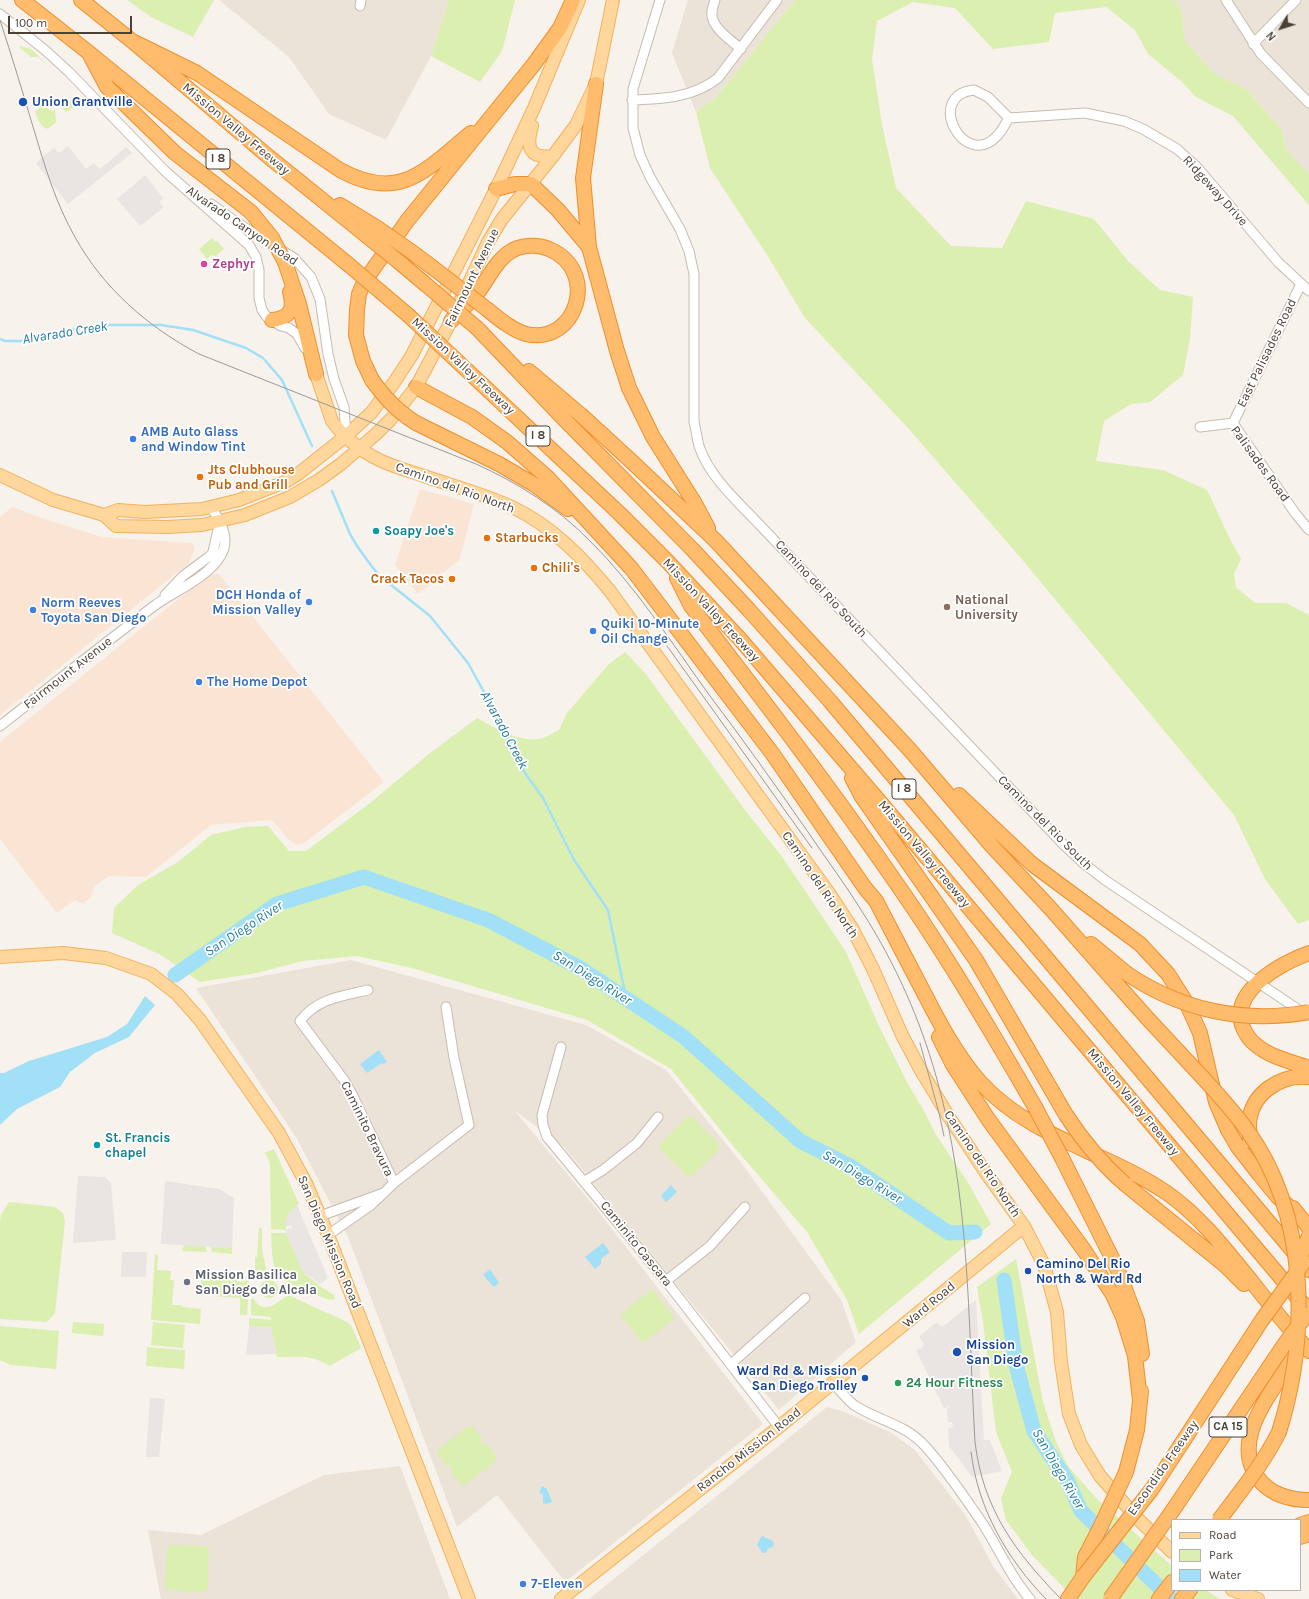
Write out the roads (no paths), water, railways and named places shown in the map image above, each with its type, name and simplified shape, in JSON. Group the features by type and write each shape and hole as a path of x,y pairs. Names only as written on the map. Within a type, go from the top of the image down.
{"highway":[{"name":"Mission Valley Freeway","path":"22,0 88,52 408,315 619,512 739,638 840,754 1309,1311"},
{"name":"Mission Valley Freeway","path":"81,0 297,180 372,232 399,262 476,328 692,549 789,654 830,701 1309,1270"},
{"path":"573,0 560,28 534,64 407,221 364,282 359,294 356,335 363,361 372,380 387,401 404,416 499,464 535,485 598,531"},
{"path":"132,41 198,73 340,170 364,181 383,184 395,183 417,175 494,114"},
{"path":"88,52 107,88 175,153 251,212 271,240 287,267 299,304 316,374"},
{"path":"596,84 583,178 589,247 617,351 629,388 654,437 694,502 715,540"},
{"path":"496,189 515,184 531,184 558,210 589,247"},
{"path":"372,232 409,250 432,267 488,310 513,329 527,334 537,335 554,330 568,318 577,301 577,280 573,269 557,252 545,247 533,246 513,250 500,261 476,294 451,321"},
{"path":"272,320 285,318 289,314 292,307 287,267"},
{"path":"476,328 581,415 715,540 910,750 991,845 1218,1094 1248,1131 1269,1165 1279,1186 1294,1226 1301,1257 1305,1290 1306,1327 1301,1362 1293,1396 1282,1424 1266,1455 1220,1519"},
{"path":"416,387 472,417 507,442 547,477 631,568 767,746 876,902 936,1017 959,1055 981,1083 1004,1105 1030,1123 1076,1147 1111,1161 1140,1176 1174,1198 1195,1215 1224,1247 1284,1323 1309,1351"},
{"path":"668,562 691,606 807,757 912,907 974,1002 1035,1107 1117,1268 1136,1322 1143,1365 1138,1430 1126,1472 1085,1557 1083,1577"},
{"path":"910,750 1032,864 1140,944 1168,974 1186,1002 1200,1033 1216,1102 1228,1130 1238,1147 1258,1174 1277,1196 1299,1216"},
{"path":"840,754 862,797 976,960 1078,1134 1096,1155 1125,1184 1226,1266 1284,1323"},
{"path":"865,888 868,900 953,1065 988,1119 1084,1250 1113,1296 1123,1317 1135,1356 1140,1400"},
{"path":"1050,908 1126,973 1139,982 1167,996 1202,1009 1252,1017 1309,1012"},
{"path":"1309,953 1273,970 1245,997 1240,1009 1241,1020 1247,1034 1254,1044 1266,1052 1309,1068"},
{"path":"1309,1077 1289,1078 1267,1089 1255,1104 1249,1124 1250,1141 1256,1155 1309,1228"},
{"path":"1289,1283 1309,1236"},
{"name":"Escondido Freeway","path":"1068,1599 1083,1577 1152,1489 1262,1320 1309,1255"},
{"name":"CA 15","path":"1110,1599 1173,1510 1284,1345 1309,1311"},
{"path":"1309,1327 1294,1355 1255,1419 1249,1436 1248,1455 1256,1475 1272,1491 1290,1499 1309,1500"},
{"path":"1113,1599 1122,1582"},
{"path":"1159,1599 1171,1583"},
{"path":"1182,1599 1189,1591"}],"main road":[{"name":"Fairmount Avenue","path":"104,515 118,510 168,512 202,509 239,500 284,482 311,464 346,436 371,412 393,384 412,355 496,189 534,108 579,0"},
{"name":"Fairmount Avenue","path":"220,521 245,515 290,497 323,477 360,448 391,419 416,387 451,321 488,242 502,220 576,125 596,84 613,0"},
{"path":"534,108 535,117 528,140 530,148 536,154 544,157 553,156"},
{"name":"Camino del Rio North","path":"316,374 332,421 336,427 360,448 381,461 512,507 550,530 568,545 591,568 629,617 829,893 852,928 873,969 902,1036 920,1068 949,1117 986,1173 1024,1226 1044,1265 1057,1312 1069,1414 1081,1446 1100,1476 1138,1519 1171,1551"},
{"path":"0,475 54,500 104,515 116,526 141,527 202,525 220,521"},
{"name":"San Diego Mission Road","path":"0,957 63,954 106,958 151,974 177,994 200,1020 279,1133 306,1183 328,1235 469,1599"},
{"name":"Ward Road","path":"834,1383 1024,1226"},
{"name":"Rancho Mission Road","path":"561,1599 834,1383"},
{"path":"1235,1591 1258,1599"}],"street":[{"name":"Camino del Rio South","path":"660,0 633,89 633,128 640,155 650,177 680,229 690,251 694,274 694,422 699,446 708,466 720,482 1063,844 1083,863 1105,880 1309,1017"},
{"path":"715,0 712,13 713,21 717,27 741,49"},
{"path":"632,100 671,98 708,87 718,78 777,0"},
{"path":"1226,0 1253,44 1261,54 1309,103"},
{"path":"1253,44 1296,0"},
{"name":"Alvarado Canyon Road","path":"2,17 45,50 69,72 136,142 175,180 249,245 256,257 259,270 260,305 267,317 281,326 289,328 297,334 303,343 316,374"},
{"path":"974,90 988,97 1009,118 998,135 991,142 982,145 973,145 966,142 954,129 950,112 952,103 958,96 966,91 974,90"},
{"name":"Ridgeway Drive","path":"1009,118 1085,113 1124,121 1143,129 1177,149 1196,166 1278,262 1309,291"},
{"name":"Alvarado Canyon Road","path":"175,180 236,222 271,240 294,258 316,286 320,299 334,379 344,407 346,436"},
{"path":"249,245 271,240"},
{"name":"East Palisades Road","path":"1233,423 1301,284"},
{"name":"Palisades Road","path":"1200,427 1233,423 1308,525"},
{"path":"211,507 220,521"},
{"name":"Fairmount Avenue","path":"0,726 155,605 183,576 210,556 214,547 220,521"},
{"name":"Caminito Bravura","path":"368,990 325,1000 304,1016 300,1021 344,1080 351,1092 394,1183"},
{"path":"328,1235 371,1205 394,1183 469,1125 454,1058 446,1007"},
{"name":"Caminito Cascara","path":"561,1047 542,1115 543,1125 547,1137 585,1181 666,1281 779,1427"},
{"path":"585,1181 603,1170 637,1144 658,1117"},
{"path":"320,1216 384,1193"},
{"path":"666,1281 710,1246 745,1207"},
{"path":"731,1364 805,1298"},
{"path":"834,1383 853,1404 866,1412 888,1420 907,1430 926,1447 983,1524 1015,1581 1030,1599"}],"water":[{"path":"145,996 155,1005 129,1037 95,1053 70,1072 60,1087 17,1109 0,1125 0,1073 4,1073 29,1061 107,1037 127,1024"},
{"path":"379,1050 387,1062 382,1063 367,1073 360,1064"},
{"path":"671,1185 677,1192 666,1202 661,1196"},
{"path":"603,1243 610,1252 601,1259 601,1264 595,1269 585,1257"},
{"path":"490,1269 499,1283 494,1287 483,1275"},
{"path":"542,1486 547,1489 552,1502 546,1504 543,1503 543,1494 539,1493"},
{"path":"763,1536 772,1540 774,1543 773,1547 769,1548 765,1553 762,1553 757,1545"}],"waterway":[{"name":"Alvarado Creek","path":"0,339 5,341 22,341 47,334 104,325 161,325 193,330 246,348 263,358 282,380 312,446"},
{"name":"Alvarado Creek","path":"332,491 350,534 373,568 380,576 430,616 468,663 500,721 525,773 543,798 574,860 608,910 626,998"},
{"name":"San Diego River","path":"175,975 277,904 364,877 488,920 580,968 684,1037 800,1141 850,1166 949,1233 975,1232"},
{"name":"San Diego River","path":"1004,1280 1016,1365 1034,1431 1067,1480 1081,1511 1171,1599"}],"tram line":[{"path":"0,20 42,158 62,212 86,256 113,289 145,319 162,332 199,354 492,471 537,497 565,518 607,558 638,596 772,781 850,892 875,932 906,992 930,1055 947,1121 955,1166 966,1258 975,1442 985,1488 1004,1528 1016,1546 1044,1582 1061,1599"},
{"path":"667,646 812,848"},
{"path":"920,1043 944,1136"},
{"path":"971,1452 980,1493 996,1532 1019,1567 1046,1599"}],"place":[{"name":"Union Grantville","path":"23,102"},
{"name":"Zephyr","path":"204,264"},
{"name":"AMB Auto Glass and Window Tint","path":"133,439"},
{"name":"Jts Clubhouse Pub and Grill","path":"200,477"},
{"name":"Soapy Joe's","path":"376,531"},
{"name":"Starbucks","path":"487,538"},
{"name":"Chili's","path":"534,568"},
{"name":"Crack Tacos","path":"452,579"},
{"name":"DCH Honda of Mission Valley","path":"309,602"},
{"name":"National University","path":"947,607"},
{"name":"Norm Reeves Toyota San Diego","path":"33,610"},
{"name":"Quiki 10-Minute Oil Change","path":"593,631"},
{"name":"The Home Depot","path":"199,682"},
{"name":"St. Francis chapel","path":"97,1145"},
{"name":"Camino Del Rio North & Ward Rd","path":"1028,1271"},
{"name":"Mission Basilica San Diego de Alcala","path":"187,1282"},
{"name":"Mission San Diego","path":"957,1352"},
{"name":"Ward Rd & Mission San Diego Trolley","path":"865,1378"},
{"name":"24 Hour Fitness","path":"898,1383"},
{"name":"7-Eleven","path":"523,1584"}]}
